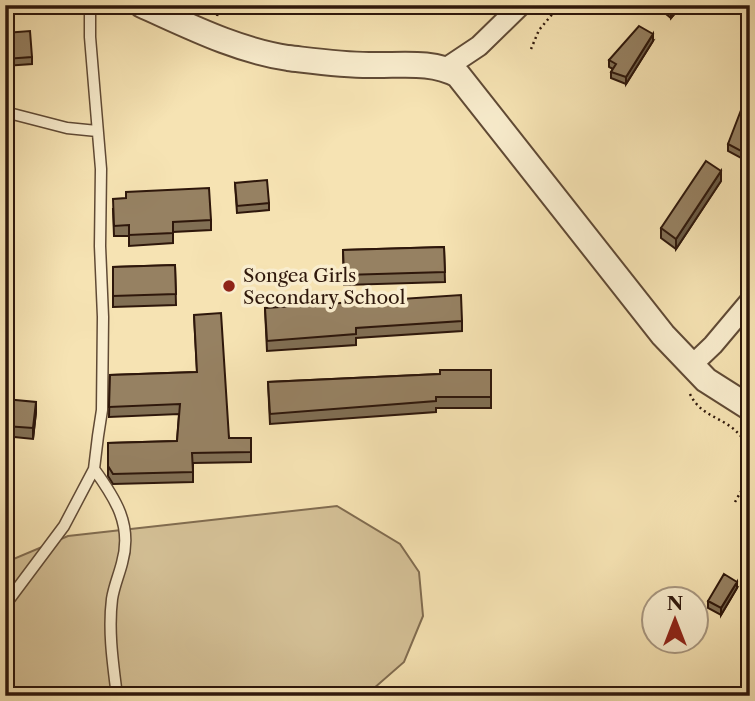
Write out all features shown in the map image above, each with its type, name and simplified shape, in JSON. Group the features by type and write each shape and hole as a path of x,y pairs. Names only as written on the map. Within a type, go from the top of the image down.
{"street":[{"path":"142,5 243,48 366,65 431,65 446,68 458,75 632,296 692,367 726,394 750,408"},
{"path":"446,68 479,46 521,5"},
{"path":"692,367 750,301"}],"lane":[{"path":"5,605 64,526 94,469 102,410 103,317 101,169 90,37 90,5"},
{"path":"5,113 67,128 97,131"},
{"path":"94,469 110,491 124,518 126,543 114,589 111,622 117,696"}],"path":[{"path":"531,49 539,30 560,5"},
{"path":"692,367 688,386 695,404 734,427 750,451"},
{"path":"734,502 743,488 750,466"}],"shaded area":[{"path":"337,506 400,544 419,572 423,616 404,662 365,696 5,696 5,570 11,560 68,536"}],"building":[{"path":"663,5 676,5 671,11"},
{"path":"639,26 653,34 626,77 611,72 616,64 609,60"},
{"path":"30,31 32,57 5,59 5,33"},
{"path":"743,105 750,110 750,133 741,151 728,144"},
{"path":"706,161 721,171 676,239 661,228"},
{"path":"267,180 269,203 237,206 235,183"},
{"path":"209,188 211,220 173,222 173,233 129,235 129,225 114,226 113,199 126,198 126,192"},
{"path":"444,247 445,272 344,275 343,250"},
{"path":"175,265 176,294 113,296 113,267"},
{"path":"461,295 462,321 356,328 356,334 267,341 265,308"},
{"path":"221,313 229,438 251,438 251,452 192,453 193,472 113,474 108,466 108,443 177,441 180,404 109,407 110,375 197,372 194,315"},
{"path":"440,370 491,370 491,397 436,397 436,401 270,414 268,382 440,374"},
{"path":"5,399 36,402 33,428 5,426"},
{"path":"724,574 737,582 721,608 710,602"}],"place":[{"name":"Songea Girls Secondary School","path":"229,286"}]}
